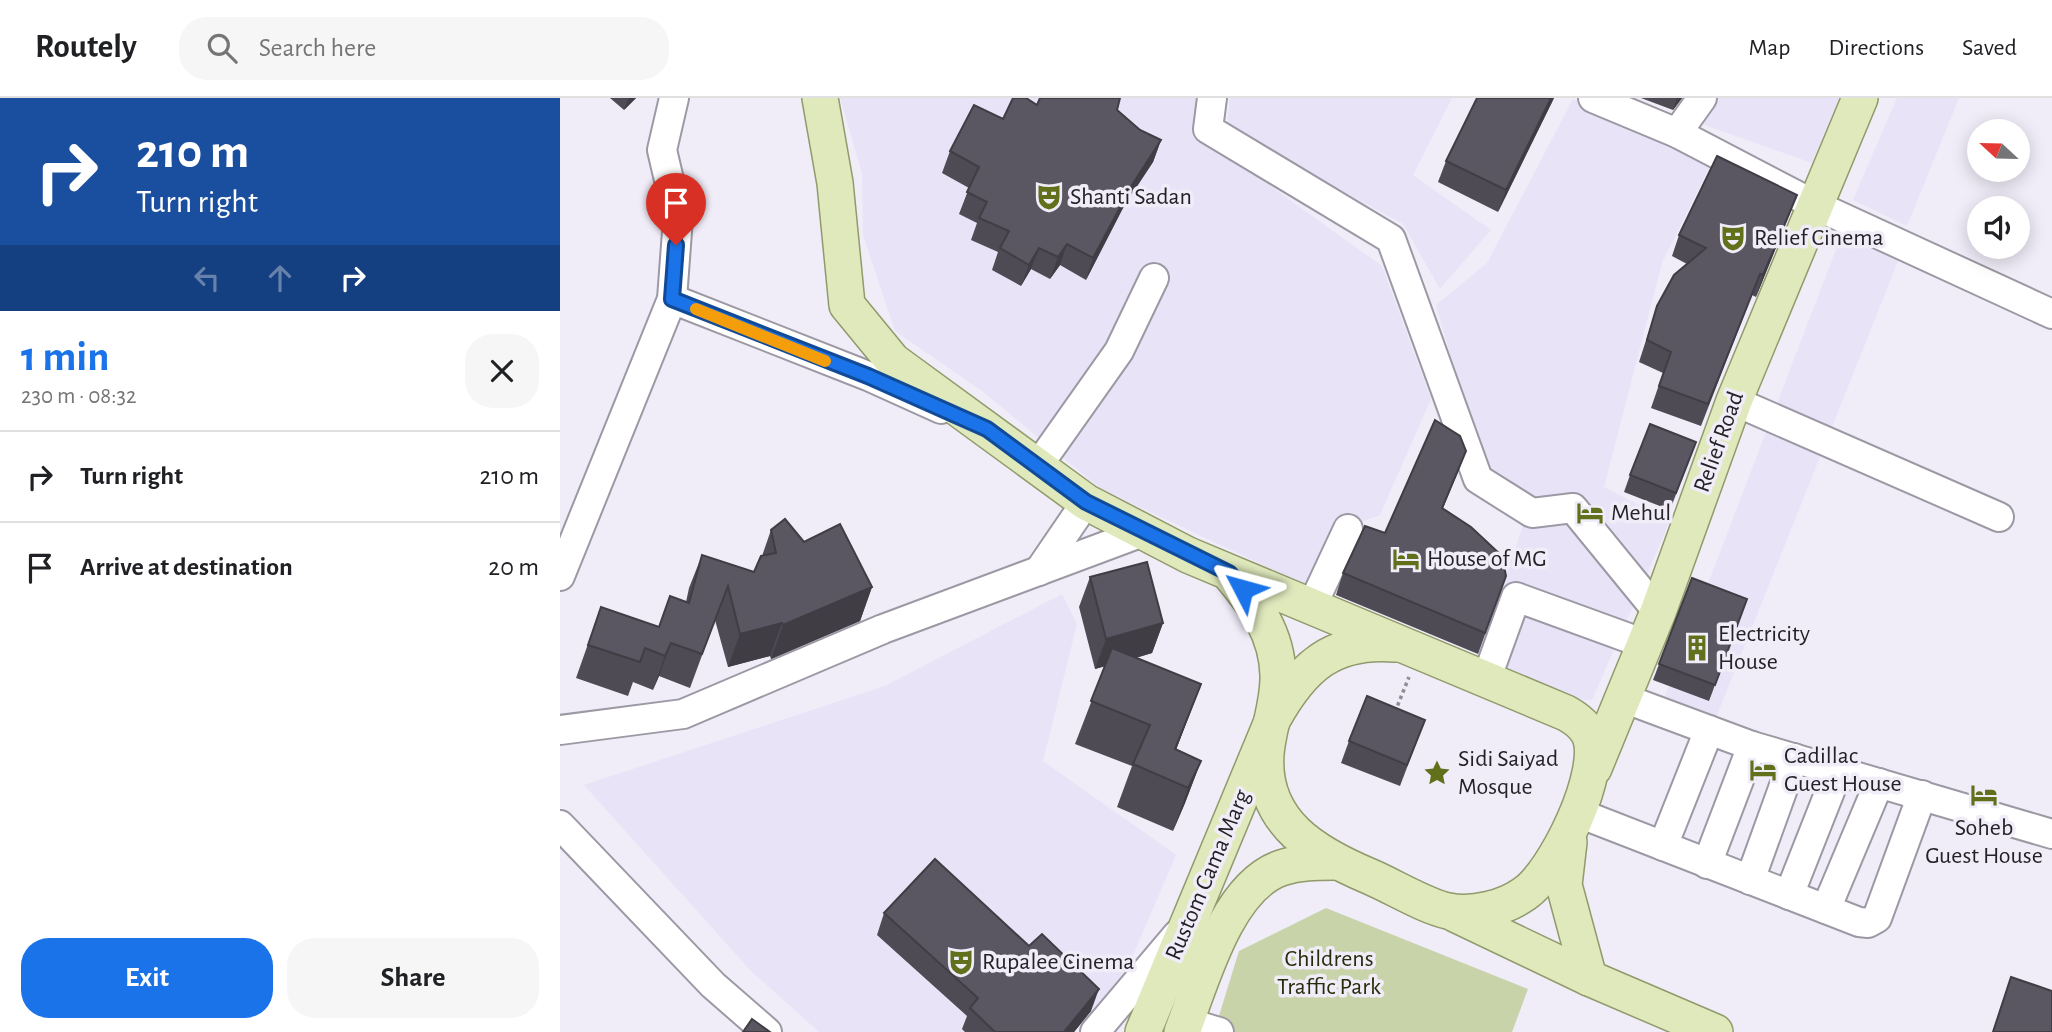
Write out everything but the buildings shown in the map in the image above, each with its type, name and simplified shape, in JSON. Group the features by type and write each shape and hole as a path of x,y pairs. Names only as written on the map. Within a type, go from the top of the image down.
{"main road":[{"path":"820,98 835,183 847,305 892,361 1086,502 1229,573 1566,713 1584,727 1592,742 1593,756 1565,863 1564,885 1589,978"},
{"name":"Relief Road","path":"1581,800 1652,628 1734,401 1860,98"},
{"path":"1229,573 1257,606 1272,637 1278,676 1273,719"},
{"name":"Rustom Cama Marg","path":"1143,1032 1273,719 1292,684 1320,660 1353,646 1377,643 1410,649"},
{"path":"1566,713 1623,698"},
{"name":"Rustom Cama Marg","path":"1273,719 1266,754 1272,796 1294,832 1313,849 1335,862"},
{"path":"1449,911 1494,909 1526,893 1554,862 1581,800"},
{"name":"Rustom Cama Marg","path":"1184,1027 1230,915 1252,888 1278,869 1308,862 1335,862"},
{"path":"1335,862 1449,911 1589,978 1715,1032"}],"street":[{"path":"560,576 672,299 678,218 662,150 674,98"},
{"path":"1212,98 1208,130 1391,239 1478,479 1532,513 1573,508 1652,628"},
{"path":"1593,98 1677,133 1815,205 2052,314"},
{"path":"1677,133 1702,98"},
{"path":"1037,467 1119,351 1154,278"},
{"path":"672,299 868,376 987,429"},
{"path":"1734,401 1999,517"},
{"path":"1039,571 1086,502"},
{"path":"1311,606 1348,529"},
{"path":"560,730 683,714 883,629 1143,531"},
{"path":"1486,680 1516,597 1652,628"},
{"path":"1623,698 1752,746 2052,834"},
{"path":"1663,846 1709,730"},
{"path":"1706,864 1752,746"},
{"path":"1750,880 1794,758"},
{"path":"1789,895 1838,771"},
{"path":"1826,909 1879,783"},
{"path":"1581,800 1663,846 1859,922 1868,923 1877,918 1922,795"},
{"path":"560,825 750,1026"},
{"path":"1096,1032 1188,922"},
{"path":"1184,1027 1220,1032"}],"path":[{"path":"1393,718 1410,649"}],"shaded area":[{"path":"840,98 1202,98 1195,132 1382,266 1431,399 1380,515 1340,530 1308,586 1101,489 982,391 895,331 863,235 862,173"},
{"path":"1230,98 1452,98 1413,175 1491,230 1440,289 1403,224 1227,128"},
{"path":"1714,98 1839,98 1812,163 1699,123"},
{"path":"1897,98 1959,98 1907,226 1853,200"},
{"path":"1573,99 1712,162 1662,263 1604,487 1670,521 1592,700 1558,699 1480,669 1498,625 1498,598 1531,503 1484,470 1436,305 1487,263"},
{"path":"1845,226 1899,259 1715,720 1663,701"},
{"path":"1062,594 1077,624 1043,761 1176,855 1121,983 1073,1032 819,1032 751,971 584,785 885,686"}],"green space":[{"name":"Childrens Traffic Park","path":"1326,908 1528,989 1512,1032 1214,1032 1239,951"}],"slow traffic":[{"path":"696,309 825,361"}],"place":[{"name":"Shanti Sadan","path":"1049,197"},
{"name":"Relief Cinema","path":"1733,238"},
{"name":"Mehul","path":"1590,513"},
{"name":"House of MG","path":"1406,559"},
{"name":"Electricity House","path":"1697,648"},
{"name":"Cadillac Guest House","path":"1763,770"},
{"name":"Sidi Saiyad Mosque","path":"1437,773"},
{"name":"Soheb Guest House","path":"1984,795"},
{"name":"Rupalee Cinema","path":"961,962"}],"route":[{"path":"676,245 672,299 868,376 987,429 1086,502 1188,555 1229,573 1243,589"}]}
